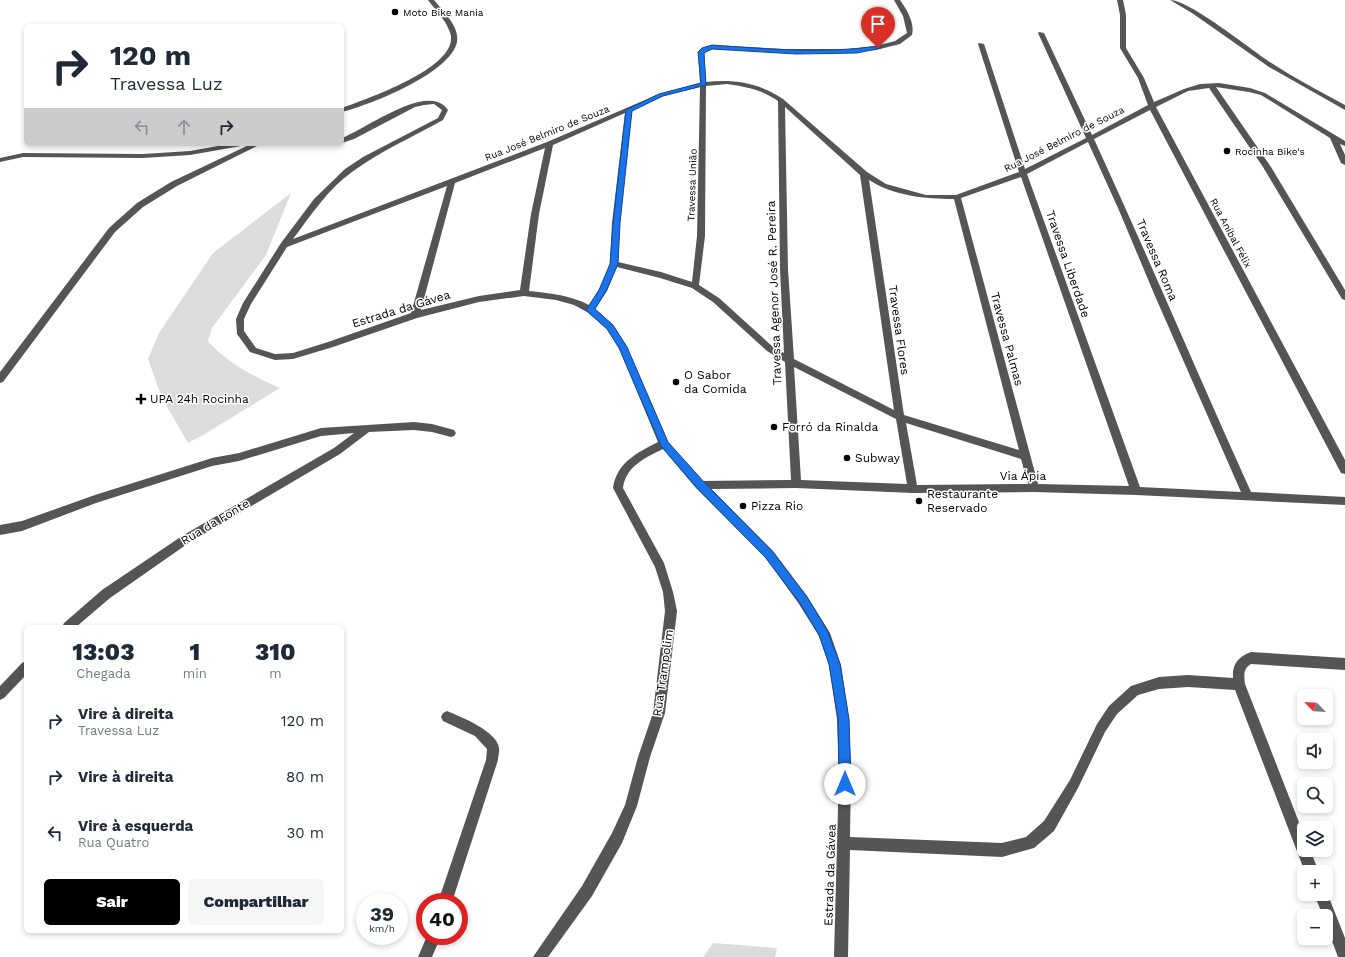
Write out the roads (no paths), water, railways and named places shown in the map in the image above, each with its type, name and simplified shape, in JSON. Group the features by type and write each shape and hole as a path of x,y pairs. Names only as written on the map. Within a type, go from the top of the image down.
{"street":[{"path":"344,109 368,101 413,80 433,68 445,58 451,50 454,42 448,23 431,0"},
{"name":"Travessa União","path":"695,286 698,270 701,222 704,84 701,52 704,49 712,47 796,52 870,50 902,41 910,34 908,18 897,0"},
{"name":"Rua Aníbal Félix","path":"1120,0 1123,14 1123,48 1141,78 1152,106 1345,470"},
{"path":"1172,0 1194,12 1271,66 1345,108"},
{"name":"Travessa Roma","path":"1041,33 1090,138 1248,497"},
{"name":"Travessa Liberdade","path":"981,44 1024,172 1136,491"},
{"name":"Rua José Belmiro de Souza","path":"284,245 550,144 661,95 704,84 727,82 767,91 781,100 864,174 883,186 926,197 957,197 990,186 1024,172 1152,106 1186,90 1200,86 1232,86 1263,94 1345,144"},
{"path":"1211,85 1267,167 1345,297"},
{"name":"Travessa Agenor José R. Pereira","path":"781,100 784,269 796,484"},
{"name":"Estrada da Gávea","path":"344,140 418,103 433,102 439,104 445,110 441,119 366,159 348,171 317,201 284,245 261,281 240,320 240,332 252,350 275,357 293,356 330,345 415,315 479,299 524,293 556,297 577,303 590,310 610,327 622,347 664,444 700,485 769,554 803,600 824,633 835,664 843,719 845,770 841,957"},
{"path":"590,310 603,291 614,264 616,223 629,110"},
{"path":"1332,137 1345,163"},
{"path":"524,293 535,214 550,144"},
{"path":"0,160 23,155 143,156 190,153 230,146"},
{"path":"0,379 112,230 140,205 174,184 253,146"},
{"name":"Travessa Flores","path":"864,174 900,417 913,489"},
{"path":"415,315 452,181"},
{"name":"Travessa Palmas","path":"957,197 1034,488"},
{"path":"614,264 661,275 695,286 716,300 770,349 788,360 900,417 1026,456"},
{"path":"0,530 22,526 95,499 212,462 252,453 320,432 414,426 432,428 451,433"},
{"name":"Rua da Fonte","path":"70,625 106,594 186,539 337,450 368,428"},
{"name":"Rua Trampolim","path":"540,957 587,891 617,838 631,806 644,757 659,713 671,611 668,592 660,566 618,488 618,480 628,464 664,444"},
{"name":"Via Ápia","path":"700,485 796,484 913,489 1034,488 1136,491 1345,501"},
{"path":"1309,865 1239,684 1238,669 1242,662 1250,658 1345,664"},
{"path":"0,694 24,669"},
{"path":"844,843 968,850 1002,850 1029,843 1049,826 1074,784 1101,728 1114,710 1135,690 1159,683 1188,681 1239,684"},
{"path":"447,716 479,732 493,747 492,760 448,893"},
{"path":"1324,901 1345,956"},
{"path":"425,957 430,945"}],"place":[{"name":"Moto Bike Mania","path":"395,12"},
{"name":"Rocinha Bike's","path":"1227,151"},
{"name":"O Sabor da Comida","path":"676,382"},
{"name":"UPA 24h Rocinha","path":"141,399"},
{"name":"Forró da Rinalda","path":"774,427"},
{"name":"Subway","path":"847,458"},
{"name":"Restaurante Reservado","path":"919,501"},
{"name":"Pizza Rio","path":"743,506"}]}
